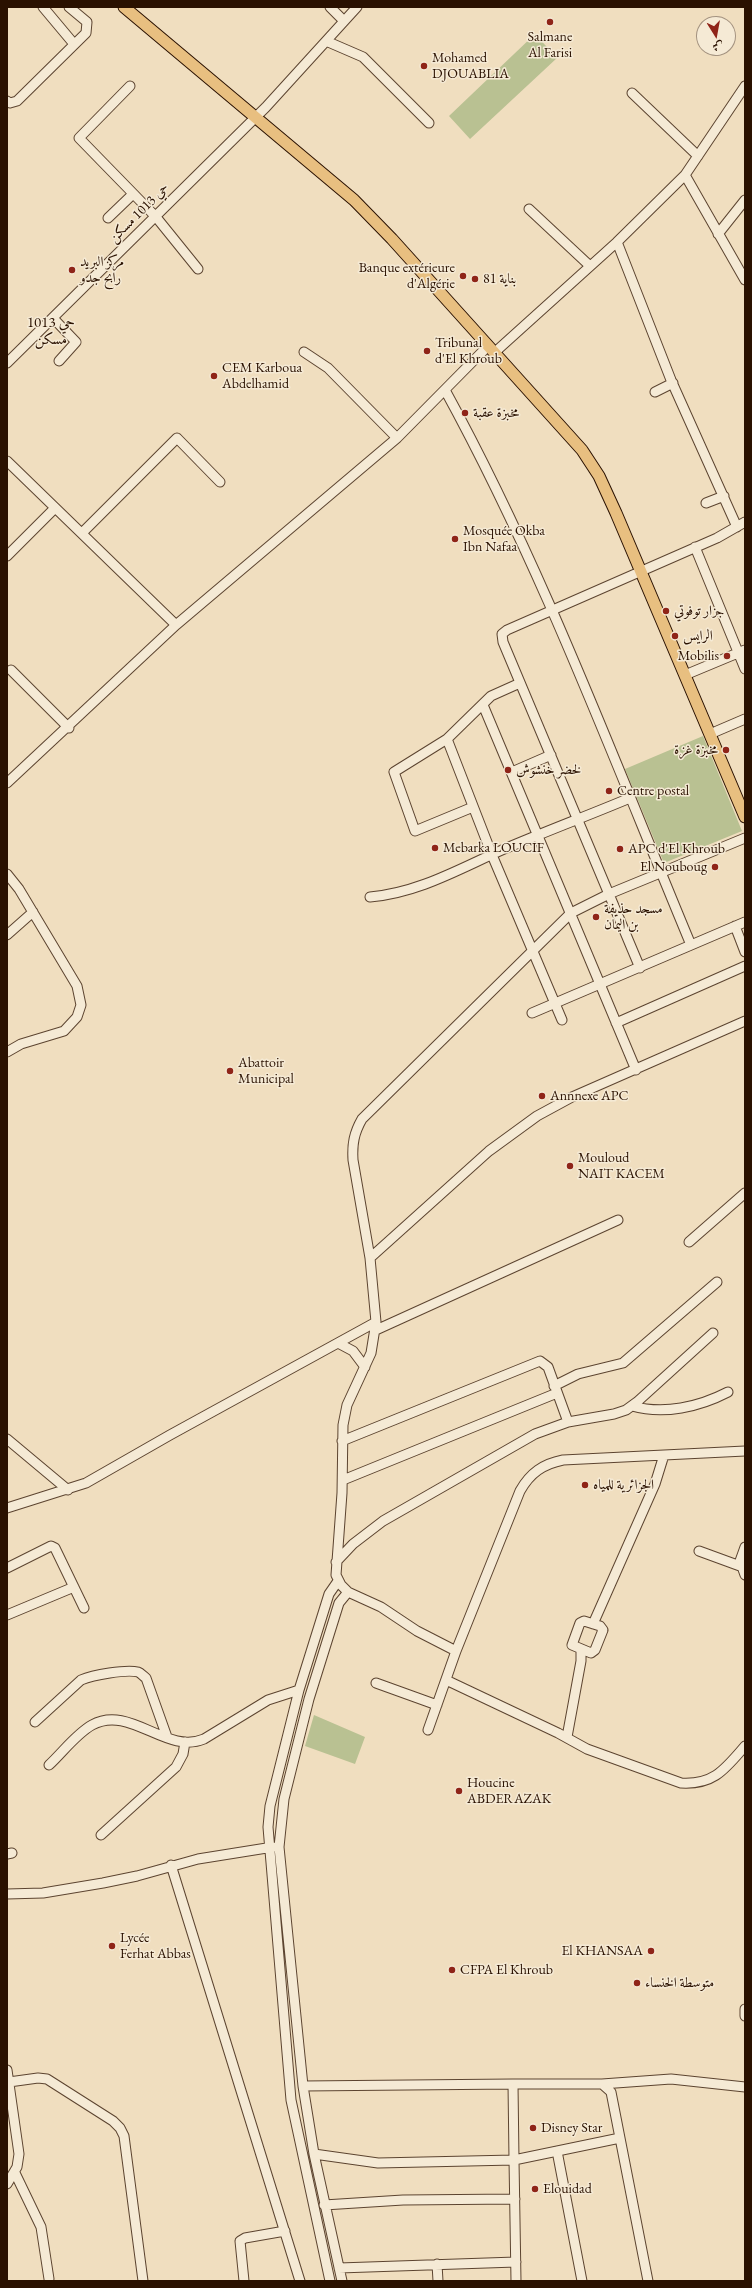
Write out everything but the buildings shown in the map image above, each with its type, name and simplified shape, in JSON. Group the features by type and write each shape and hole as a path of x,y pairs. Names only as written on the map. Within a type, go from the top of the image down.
{"main road":[{"path":"124,7 354,200 392,239 582,450 599,476 710,734 741,797 745,817"}],"street":[{"path":"43,7 74,44"},
{"path":"7,101 10,103 17,101 86,33 88,25 85,19 69,7"},
{"path":"330,7 344,21"},
{"name":"حي 1013 مسكن","path":"7,363 156,217 255,116 266,107 357,7"},
{"path":"326,41 363,57 429,123"},
{"path":"130,86 79,138 156,217 198,269"},
{"path":"7,783 69,728 176,625 397,438 445,390 617,242 685,175 745,86"},
{"path":"632,93 698,156"},
{"path":"685,175 745,280"},
{"path":"108,218 133,194"},
{"path":"718,234 745,200"},
{"path":"529,209 590,266"},
{"path":"617,242 673,383 724,496 741,524 695,547 502,634 503,642 640,968"},
{"path":"52,318 76,342 59,361"},
{"path":"304,352 328,368 397,438"},
{"path":"655,392 673,383"},
{"path":"445,390 481,456 551,611 691,945"},
{"path":"82,533 177,438 220,482"},
{"path":"7,461 176,625"},
{"path":"706,503 724,496"},
{"path":"7,556 55,508"},
{"path":"695,547 742,652 745,669"},
{"path":"685,675 742,652"},
{"path":"11,670 69,728"},
{"path":"473,807 415,830 394,772 446,739 491,696 520,683"},
{"path":"483,705 636,1070"},
{"path":"710,734 745,719"},
{"path":"446,739 492,855 562,1020"},
{"path":"512,772 551,755"},
{"path":"370,897 409,891 538,835 630,798"},
{"path":"456,1651 417,1631 381,1607 348,1592 338,1581 336,1562 343,1480 343,1425 347,1405 365,1367 376,1326 370,1258 353,1160 352,1146 355,1132 362,1119 571,913 609,894 745,838"},
{"path":"7,874 19,889 77,986 81,1005 78,1017 64,1031 21,1044 7,1052"},
{"path":"7,935 33,912"},
{"path":"532,1013 601,985 745,922"},
{"path":"735,926 745,952"},
{"path":"616,1023 745,966"},
{"path":"370,1258 474,1164 521,1127 572,1097 745,1021"},
{"path":"689,1242 745,1193"},
{"path":"8,1507 68,1490 91,1481 170,1434 338,1343 618,1220"},
{"path":"343,1480 555,1389 578,1374 623,1363 717,1282"},
{"path":"336,1562 358,1540 383,1521 535,1434 568,1422 614,1414 632,1406 713,1333"},
{"path":"338,1343 353,1351 365,1367"},
{"path":"342,1441 537,1362 543,1362 547,1365 568,1422"},
{"path":"632,1406 655,1410 692,1406 728,1392"},
{"path":"7,1439 68,1490"},
{"path":"428,1730 456,1651 520,1491 533,1473 552,1462 563,1460 745,1451"},
{"path":"593,1624 655,1484 664,1455"},
{"path":"7,1568 52,1546 55,1548 84,1608"},
{"path":"745,1547 740,1557 740,1566 745,1575"},
{"path":"699,1551 740,1566"},
{"path":"330,2281 292,2107 268,1847 270,1806 298,1690 329,1594 338,1581"},
{"path":"7,1615 74,1587"},
{"path":"342,2281 324,2205 302,2086 279,1846 284,1799 309,1699 339,1603 348,1592"},
{"path":"584,1621 593,1624 603,1630 595,1650 591,1653 574,1646 572,1643 580,1623 584,1621"},
{"path":"567,1737 580,1664 581,1649"},
{"path":"35,1722 81,1680 89,1676 130,1671 140,1672 146,1678 167,1737"},
{"path":"446,1680 600,1754 670,1780 692,1784 708,1780 722,1772 745,1746"},
{"path":"376,1683 437,1705"},
{"path":"49,1765 87,1729 102,1721 114,1720 125,1722 185,1742 204,1739 268,1700 298,1690"},
{"path":"101,1835 176,1767 183,1754 185,1742"},
{"path":"7,1894 43,1893 103,1883 137,1876 171,1865 279,1846"},
{"path":"171,1865 300,2281"},
{"path":"745,2009 745,2016"},
{"path":"7,2070 19,2154 15,2173 7,2184"},
{"path":"9,2082 38,2078 47,2079 113,2121 120,2128 124,2136 143,2281"},
{"path":"302,2086 602,2084 671,2079 745,2087"},
{"path":"513,2084 516,2281"},
{"path":"602,2084 611,2092 648,2281"},
{"path":"314,2154 378,2163 514,2160 620,2138"},
{"path":"557,2151 582,2281"},
{"path":"15,2173 41,2227 49,2279"},
{"path":"324,2205 403,2200 514,2199"},
{"path":"244,2281 240,2241 245,2238 285,2231"},
{"path":"340,2268 516,2262"},
{"path":"437,2264 438,2281"}],"green space":[{"path":"535,34 557,58 470,139 449,116"},
{"path":"703,736 742,831 664,863 625,769"},
{"path":"314,1715 365,1737 355,1764 305,1746"}],"place":[{"name":"Salmane Al Farisi","path":"550,22"},
{"name":"Mohamed DJOUABLIA","path":"424,66"},
{"name":"مركز البريد رابح جدو","path":"72,270"},
{"name":"Banque extérieure d'Algérie","path":"463,276"},
{"name":"بناية 81","path":"475,279"},
{"name":"Tribunal d'El Khroub","path":"427,351"},
{"name":"CEM Karboua Abdelhamid","path":"214,376"},
{"name":"مخبزة عقبة","path":"465,413"},
{"name":"Mosquée Okba Ibn Nafaa","path":"455,539"},
{"name":"جزار توفوتي","path":"666,611"},
{"name":"الرايس","path":"675,636"},
{"name":"Mobilis","path":"727,656"},
{"name":"مخبزة غزة","path":"726,750"},
{"name":"لخضر خنشوش","path":"508,770"},
{"name":"Centre postal","path":"609,791"},
{"name":"Mebarka LOUCIF","path":"435,848"},
{"name":"APC d'El Khroub","path":"620,849"},
{"name":"El Nouboug","path":"715,867"},
{"name":"مسجد حذيفة بن اليمان","path":"596,917"},
{"name":"Abattoir Municipal","path":"230,1071"},
{"name":"Annnexe APC","path":"542,1096"},
{"name":"Mouloud NAIT KACEM","path":"570,1166"},
{"name":"الجزائرية للمياه","path":"585,1485"},
{"name":"Houcine ABDERAZAK","path":"459,1791"},
{"name":"Lycée Ferhat Abbas","path":"112,1946"},
{"name":"El KHANSAA","path":"651,1951"},
{"name":"CFPA El Khroub","path":"452,1970"},
{"name":"متوسطة الخنساء","path":"637,1983"},
{"name":"Disney Star","path":"533,2128"},
{"name":"Elouidad","path":"535,2189"}],"district":[{"name":"حي 1013 مسكن","path":"51,332"}]}
